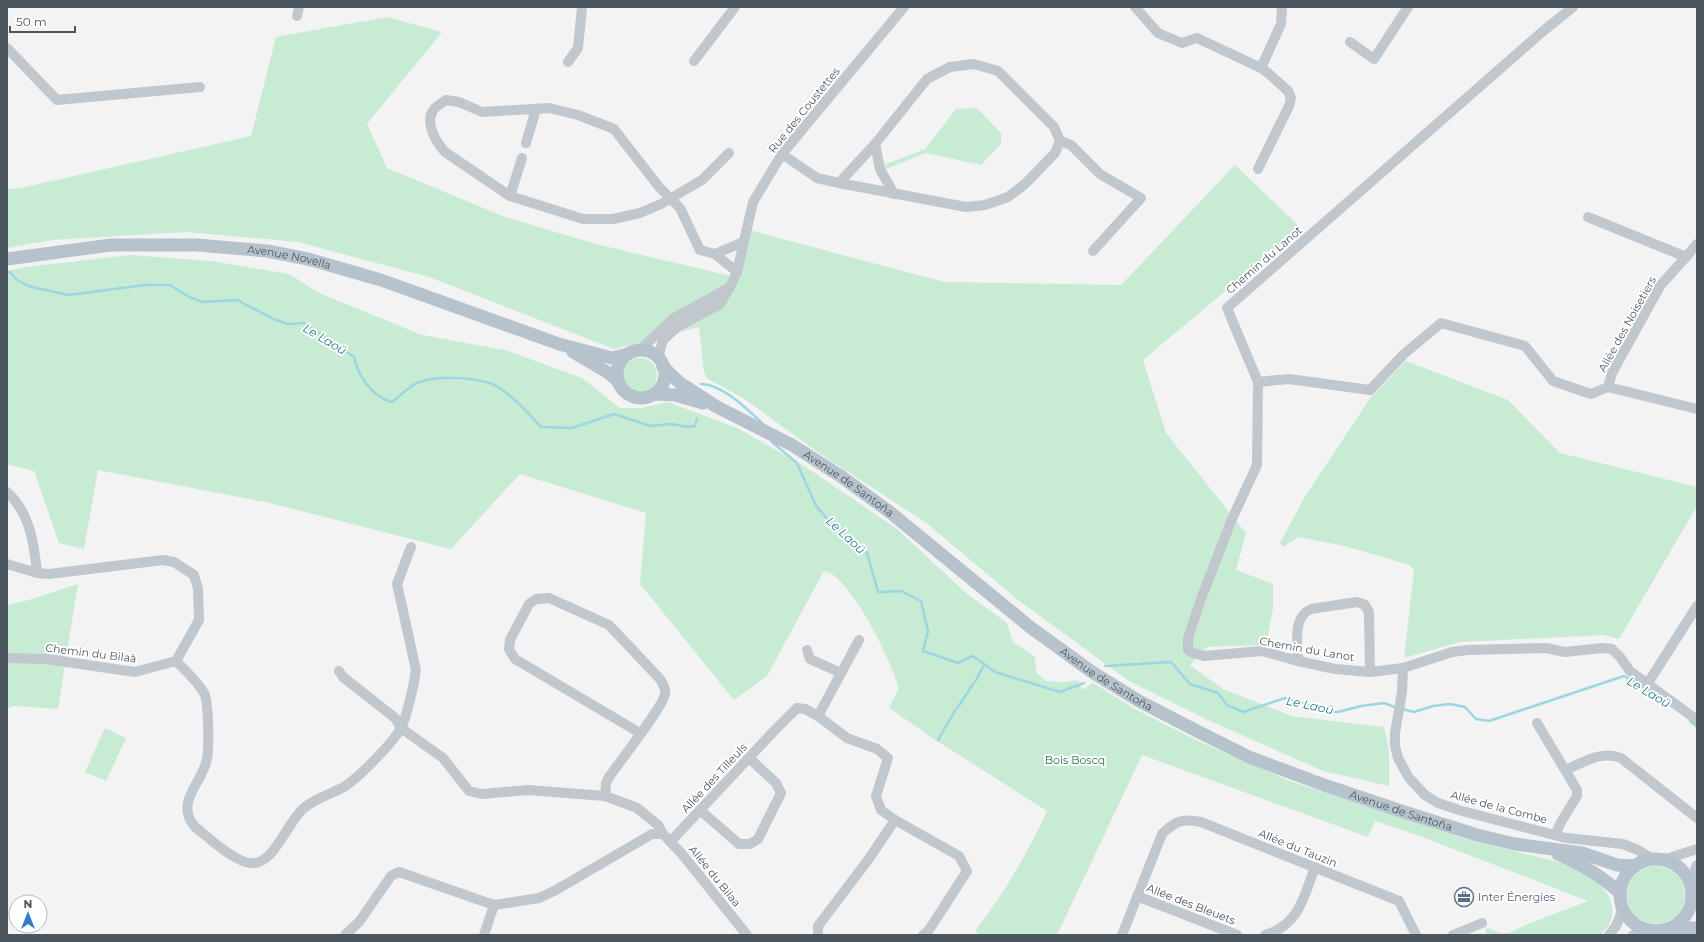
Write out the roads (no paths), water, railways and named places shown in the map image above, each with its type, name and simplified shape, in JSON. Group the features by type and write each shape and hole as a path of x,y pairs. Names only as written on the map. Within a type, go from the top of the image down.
{"main road":[{"name":"Avenue Novella","path":"7,259 111,245 197,245 267,251 308,259 351,271 475,313 559,344 612,358 633,352"},
{"name":"Avenue Novella","path":"559,344 608,372 618,381"},
{"path":"633,352 652,354 660,362 664,374 663,382 660,389 654,394 640,398 633,397 621,388 617,374 618,366 622,359 633,352"},
{"name":"Avenue de Santoña","path":"660,362 680,383 717,407 792,445 842,477 891,513 1030,627 1092,672 1139,701 1249,757 1324,785 1404,812 1477,835 1515,844 1582,853 1617,865 1635,866"},
{"name":"Avenue de Santoña","path":"654,394 675,395 717,407"},
{"name":"Avenue de Santoña","path":"1548,849 1578,863 1609,883 1620,893"},
{"path":"1672,928 1682,921 1694,905 1690,882 1683,872 1674,864 1658,860 1644,861 1635,866 1625,878 1620,893 1623,909 1629,919 1638,926 1649,930 1661,931 1672,928 1697,928"}],"street":[{"path":"568,62 578,48 582,7"},
{"path":"694,61 735,7"},
{"name":"Rue des Coustettes","path":"660,362 663,340 677,327 720,304 730,287 736,272 753,202 782,154 904,7"},
{"path":"1135,7 1158,33 1182,42 1197,38 1261,68 1288,91 1291,98 1290,106 1258,169"},
{"path":"1261,68 1281,24 1282,7"},
{"path":"1350,42 1374,59 1408,7"},
{"name":"Chemin du Lanot","path":"1573,7 1542,32 1227,308 1258,382 1257,465 1232,520 1201,599 1188,638 1188,650 1204,656 1262,651 1335,669 1370,672 1403,668 1452,652 1468,650 1546,648 1565,652 1602,648 1612,649 1630,671 1697,720"},
{"path":"7,48 57,100 200,87"},
{"path":"839,183 875,144 928,79 950,67 974,64 998,71 1054,127 1060,141 1071,145 1100,174 1141,198 1092,251"},
{"path":"729,153 702,180 671,199 640,213 613,219 583,219 510,196 445,152 436,142 430,123 434,109 446,100 459,102 482,112 549,108 578,115 614,129 660,187 671,199 680,208 700,250 715,254 736,272"},
{"path":"526,143 536,109"},
{"path":"782,154 817,178 966,207 985,205 1008,197 1025,184 1055,152 1060,141"},
{"path":"875,144 880,169 894,194"},
{"path":"510,196 522,158"},
{"path":"1588,217 1686,257"},
{"path":"715,254 743,242"},
{"name":"Allée des Noisetiers","path":"1608,387 1612,373 1660,286 1697,244"},
{"path":"633,352 674,318 730,287"},
{"path":"1258,382 1289,379 1370,390 1404,354 1441,323 1525,346 1553,381 1590,394 1608,387 1697,409"},
{"path":"7,492 16,501 26,516 31,534 37,573"},
{"path":"7,564 37,573 49,574 163,560 174,562 194,575 198,589 199,620 176,660 205,694 208,704 207,760 189,796 187,806 189,820 194,826 245,863 254,864 263,862 295,817 304,807 345,786 366,769 401,728 415,682 416,670 397,584 411,547"},
{"path":"605,796 606,783 609,777 640,733 665,695 664,686 660,679 610,625 549,598 536,599 529,604 510,640 509,649 515,660 640,733"},
{"path":"1298,661 1298,625 1304,611 1357,602 1365,605 1369,612 1370,672"},
{"path":"1648,683 1697,606"},
{"path":"859,640 818,716 847,738 877,749 888,758 876,796 881,810 894,820 959,856 967,871 929,930 923,935"},
{"path":"807,650 810,659 841,673"},
{"name":"Chemin du Bilaà","path":"7,658 46,659 135,672 176,660"},
{"name":"Allée de la Combe","path":"1403,668 1402,692 1395,746 1398,758 1409,778 1425,796 1438,803 1462,811 1555,836 1623,844 1658,860"},
{"name":"Allée du Bilaa","path":"339,671 343,677 395,718 401,728 443,758 469,790 482,794 528,790 605,796 637,808 658,825 747,935"},
{"name":"Allée des Tilleuls","path":"667,837 700,810 797,708 805,709 818,716"},
{"path":"1537,724 1577,790 1577,796 1561,822 1555,836"},
{"path":"1566,770 1604,755 1621,758 1697,818"},
{"path":"700,810 739,844 750,844 758,839 781,793 776,783 749,758"},
{"path":"818,935 818,926 868,860 894,820"},
{"name":"Allée du Tauzin","path":"1122,935 1162,834 1171,825 1183,820 1191,820 1201,822 1399,901 1416,935"},
{"path":"345,935 360,922 391,876 399,872 494,905 539,898 556,890 652,834 667,837"},
{"path":"1658,860 1697,849"},
{"path":"1690,882 1697,865"},
{"path":"1265,935 1290,922 1299,910 1315,867"},
{"name":"Allée des Bleuets","path":"1137,896 1237,935"},
{"path":"484,935 494,905"},
{"path":"1609,935 1616,926 1623,909"},
{"path":"1453,935 1482,923"},
{"path":"1633,935 1649,930"}],"waterway":[{"name":"Le Laoü","path":"7,272 10,272 17,280 28,286 68,295 145,285 170,285 189,297 203,302 237,300 274,319 288,324 304,323 354,357 359,371 372,391 378,396 392,402 407,389 417,383 426,380 460,378 483,381 501,389 517,402 541,427 572,428 614,414 651,426 670,424 689,427 695,426 697,419"},
{"name":"Le Laoü","path":"701,384 717,388 734,398 762,423"},
{"name":"Le Laoü","path":"772,442 797,463 816,506 832,524 867,553 878,592 901,591 921,601 928,631 923,651 958,663 973,656 995,672 1060,692 1084,683"},
{"name":"Le Laoü","path":"1105,666 1171,662 1190,684 1218,693 1227,705 1243,712 1285,698 1328,711 1338,712 1361,706 1384,703 1397,708"},
{"path":"975,682 984,665"},
{"name":"Le Laoü","path":"1402,709 1414,712 1433,706 1450,704 1465,707 1476,719 1489,721 1624,676 1649,691"},
{"path":"958,707 973,684"},
{"path":"943,731 956,709"},
{"name":"Le Laoü","path":"1690,721 1697,727"},
{"path":"938,740 942,733"}],"place":[{"name":"Inter Énergies","path":"1464,897"}],"park label":[{"name":"Bois Boscq","path":"1075,760"}]}
